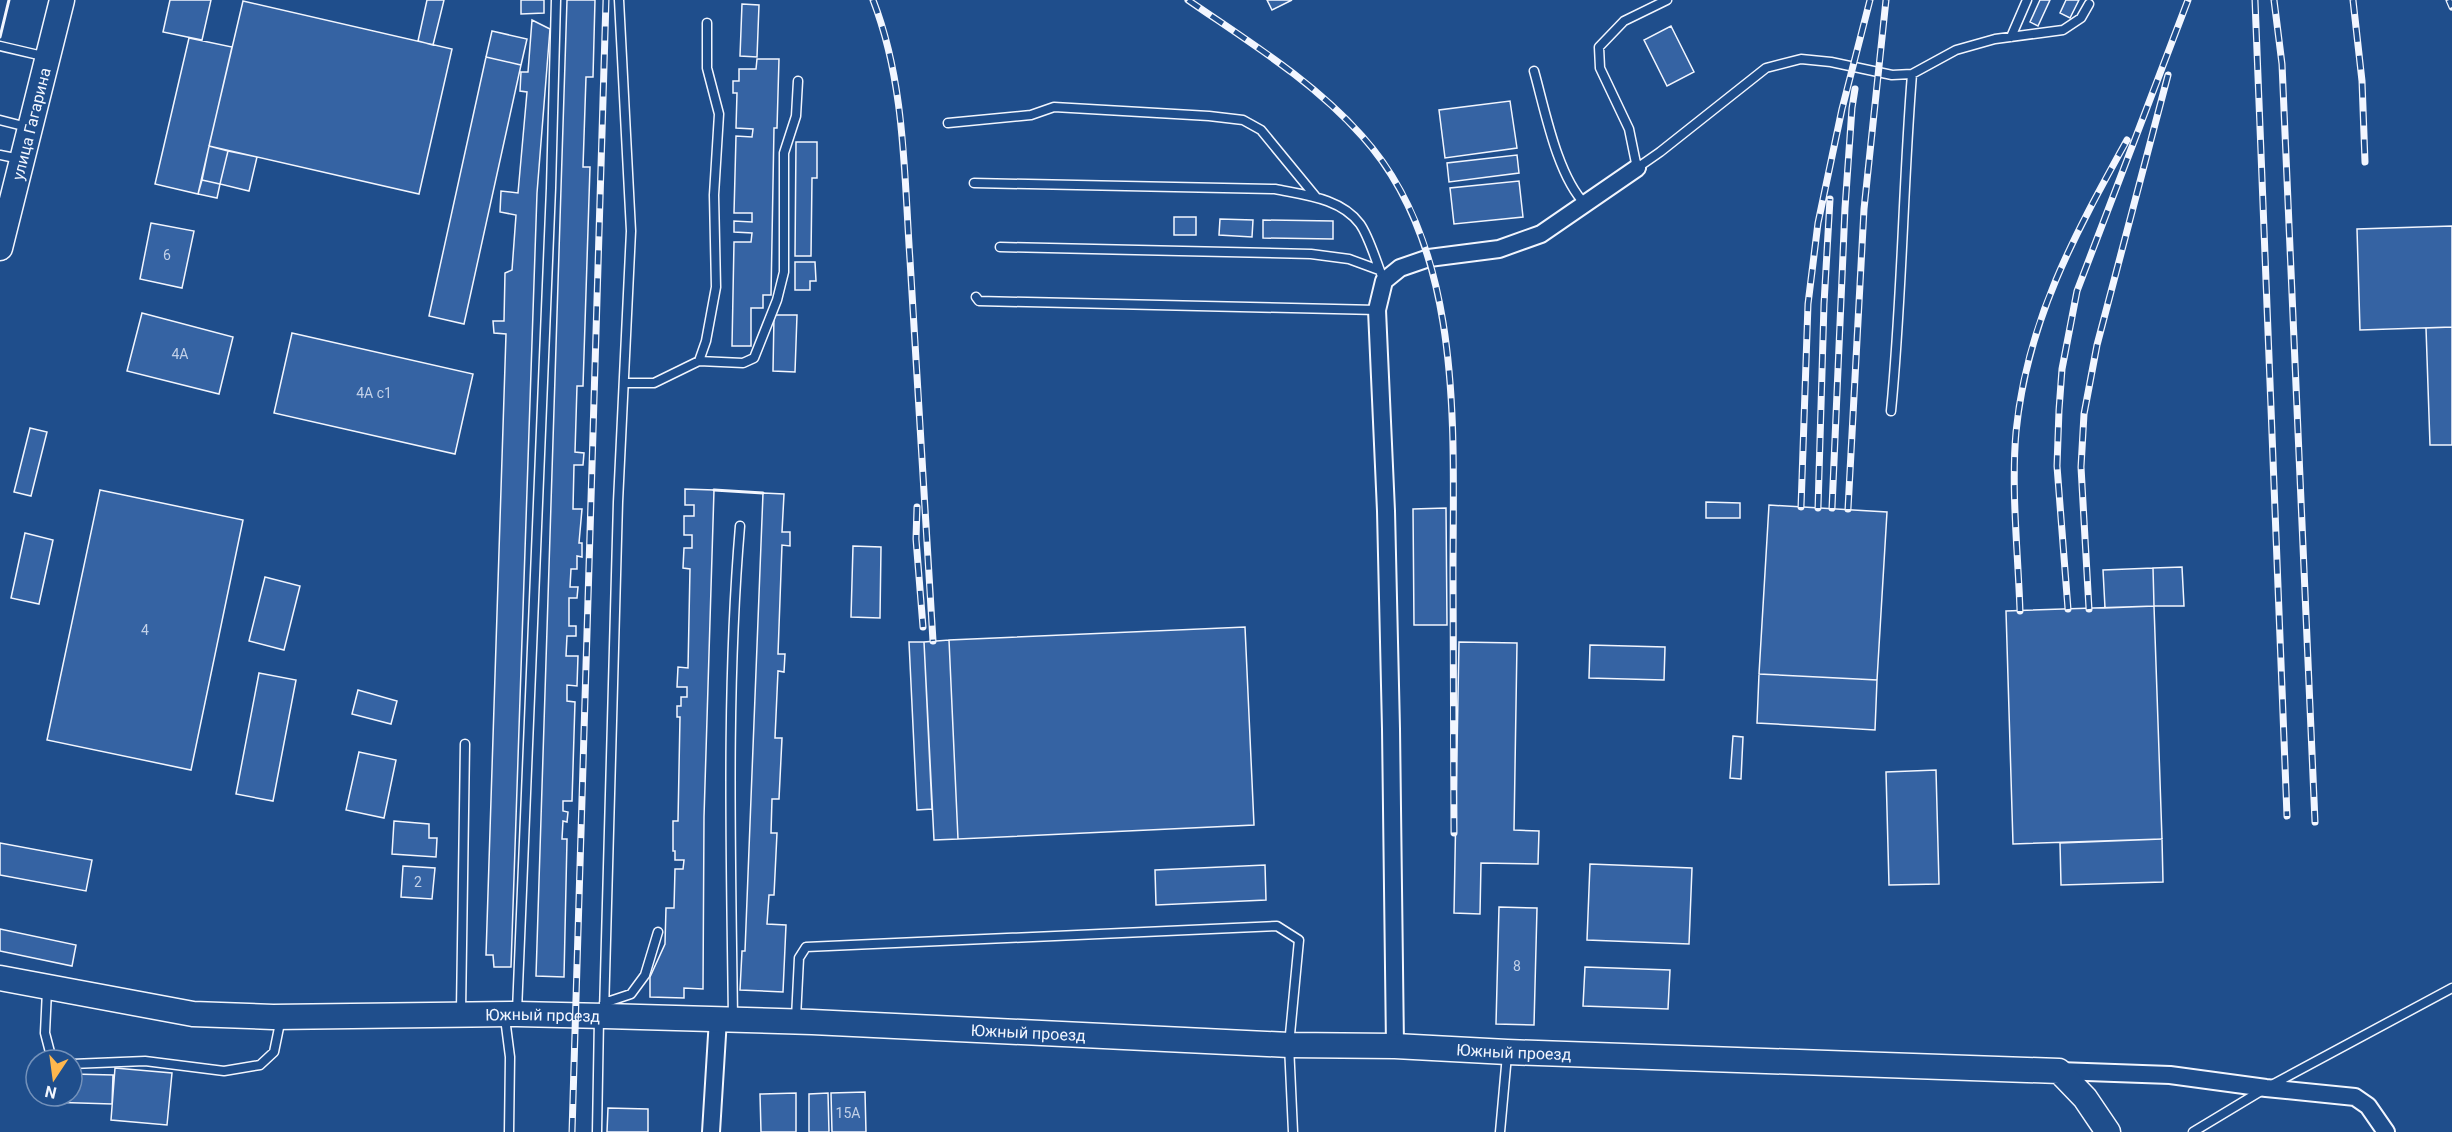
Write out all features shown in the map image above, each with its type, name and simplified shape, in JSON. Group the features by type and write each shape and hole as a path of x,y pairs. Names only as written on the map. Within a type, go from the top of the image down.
{"street":[{"name":"улица Гагарина","path":"0,248 11,157 30,128 62,0"},
{"path":"1395,1046 1390,660 1377,310 1382,276 1429,258 1499,249 1541,234 1637,168"},
{"name":"Южный проезд","path":"0,978 193,1014 281,1017 602,1012 725,1020 1288,1046 1395,1046 2059,1071"},
{"path":"711,1132 725,1020"},
{"path":"2059,1071 2170,1075 2266,1088 2355,1096 2368,1106 2386,1132"},
{"path":"2059,1071 2085,1098 2108,1132"}],"lane":[{"path":"509,1132 511,1014 550,200 556,0"},
{"path":"597,1132 602,1012 607,973 618,502 631,231 619,0"},
{"path":"1667,0 1624,21 1599,47 1600,68 1629,129 1637,168 1766,68 1801,59 1831,62 1892,75 1912,74 1956,50 1995,39 2063,30 2081,18 2089,4"},
{"path":"2011,37 2027,0"},
{"path":"699,361 706,341 716,287 714,195 718,114 707,68 707,23"},
{"path":"0,46 47,57"},
{"path":"1534,71 1553,143 1575,194 1585,204"},
{"path":"1891,411 1899,325 1904,171 1912,74"},
{"path":"624,383 654,383 699,361 743,363 754,358 777,300 784,272 784,153 796,116 798,81"},
{"path":"948,123 1031,115 1054,106 1243,120 1261,130 1316,197"},
{"path":"0,120 30,128"},
{"path":"974,183 1275,189 1316,197 1343,208 1360,225 1382,276"},
{"path":"1000,247 1311,254 1349,260 1382,276"},
{"path":"976,297 979,301 1377,310"},
{"path":"725,1020 733,608 740,526"},
{"path":"460,1015 465,744"},
{"path":"796,1022 799,958 806,947 1276,926 1299,940 1288,1046 1293,1132"},
{"path":"602,1012 631,994 645,975 658,932"},
{"path":"47,987 45,1033 49,1048"},
{"path":"2193,1132 2266,1088 2452,988"},
{"path":"84,1064 145,1061 224,1071 260,1065 274,1052 281,1017"},
{"path":"1500,1132 1507,1052"}],"building":[{"path":"170,0 211,0 202,40 163,32"},
{"path":"427,0 444,0 433,45 418,41"},
{"path":"521,0 544,0 544,13 521,14"},
{"path":"567,0 595,0 593,77 586,77 583,167 590,167 583,386 577,386 575,452 584,453 583,465 574,465 573,509 582,509 579,543 582,543 582,557 577,556 577,569 571,569 570,587 578,587 577,598 569,598 569,626 576,626 576,636 567,636 566,656 578,656 577,686 567,685 567,701 575,702 572,801 563,801 563,811 568,812 567,822 563,821 562,839 567,839 564,977 536,976"},
{"path":"1267,0 1292,0 1272,10"},
{"path":"2040,0 2050,0 2038,26 2030,22"},
{"path":"2066,0 2079,0 2070,18 2060,13"},
{"path":"243,1 452,49 419,194 209,146"},
{"path":"742,4 759,5 757,57 740,56"},
{"path":"532,20 550,29 537,193 511,967 494,967 493,955 486,955 506,334 494,333 493,321 504,321 505,273 512,270 516,215 500,212 501,191 518,193 527,92 520,91 521,72 528,72"},
{"path":"1671,26 1694,72 1667,86 1644,40"},
{"path":"492,31 527,39 521,65 486,57"},
{"path":"189,38 232,47 198,194 155,184"},
{"path":"486,57 521,65 464,324 429,316"},
{"path":"757,59 779,59 777,128 774,128 771,295 763,295 763,308 751,308 751,346 732,346 734,242 751,242 752,233 734,232 734,221 752,222 752,213 734,213 736,136 752,137 753,129 736,128 737,93 733,93 733,81 739,81 739,69 756,69"},
{"path":"1510,101 1517,148 1445,158 1439,110"},
{"path":"796,142 817,142 817,178 812,178 811,256 795,256"},
{"path":"209,146 228,151 220,184 202,180"},
{"path":"228,151 257,157 249,191 220,184"},
{"path":"1517,155 1519,173 1449,182 1447,163"},
{"path":"202,180 220,184 217,198 198,194"},
{"path":"1519,181 1523,217 1454,224 1450,188"},
{"path":"1174,217 1196,217 1196,235 1174,235"},
{"path":"1220,219 1253,220 1252,237 1219,235"},
{"path":"1263,220 1333,221 1333,239 1263,238"},
{"path":"151,223 194,231 182,288 140,279"},
{"path":"2452,226 2452,327 2360,330 2357,229"},
{"path":"795,262 815,262 816,281 810,281 810,290 795,290"},
{"path":"142,313 233,337 219,394 127,371"},
{"path":"774,315 797,315 795,372 773,371"},
{"path":"2452,327 2452,445 2430,445 2426,328"},
{"path":"292,333 473,374 455,454 274,413"},
{"path":"30,428 47,432 31,496 14,492"},
{"path":"685,489 714,490 704,817 703,989 684,988 684,998 650,997 650,977 665,944 666,908 674,908 675,869 683,869 684,860 675,860 673,821 678,821 680,717 677,717 677,706 681,706 681,697 687,697 687,687 677,687 678,667 688,668 690,569 683,568 684,548 692,548 692,535 684,535 684,516 694,516 694,505 685,505"},
{"path":"100,490 243,520 191,770 47,740"},
{"path":"763,493 784,494 782,532 790,532 790,546 782,545 778,654 785,654 784,672 778,671 775,738 782,738 779,799 772,799 771,833 777,833 774,895 769,895 767,924 786,925 783,992 740,990 742,951 745,951"},
{"path":"1706,502 1740,503 1740,518 1706,518"},
{"path":"1769,505 1887,512 1877,680 1759,674"},
{"path":"1446,508 1447,625 1414,625 1413,509"},
{"path":"25,533 53,540 39,604 11,598"},
{"path":"853,546 881,547 880,618 851,617"},
{"path":"2182,567 2184,606 2154,606 2153,568"},
{"path":"2153,568 2154,606 2105,608 2103,570"},
{"path":"265,577 300,586 284,650 249,641"},
{"path":"2154,606 2162,839 2013,844 2006,611"},
{"path":"1245,627 1254,825 958,839 949,640"},
{"path":"949,640 958,839 934,840 924,642"},
{"path":"909,642 924,642 932,809 917,810"},
{"path":"1459,642 1517,643 1514,830 1539,831 1538,864 1481,863 1480,914 1454,913"},
{"path":"1590,645 1665,647 1664,680 1589,678"},
{"path":"259,673 296,680 273,801 236,794"},
{"path":"1759,674 1877,680 1875,730 1757,723"},
{"path":"358,690 397,701 391,724 352,714"},
{"path":"1733,736 1743,737 1741,779 1730,778"},
{"path":"359,752 396,760 384,818 346,810"},
{"path":"1936,770 1939,884 1889,885 1886,772"},
{"path":"394,821 429,824 429,838 437,838 436,857 392,854"},
{"path":"2162,839 2163,882 2061,885 2060,843"},
{"path":"0,843 92,860 86,891 0,875"},
{"path":"1590,864 1692,868 1689,944 1587,940"},
{"path":"1265,865 1266,900 1156,905 1155,870"},
{"path":"403,866 435,868 432,899 401,897"},
{"path":"1499,907 1537,908 1534,1025 1496,1024"},
{"path":"0,929 76,945 72,966 0,951"},
{"path":"1585,967 1670,970 1668,1009 1583,1006"},
{"path":"115,1068 172,1073 167,1125 111,1120"},
{"path":"84,1074 113,1075 112,1104 84,1103"},
{"path":"865,1092 866,1132 832,1132 831,1093"},
{"path":"796,1093 796,1132 761,1132 760,1094"},
{"path":"828,1093 829,1132 809,1132 809,1094"},
{"path":"608,1108 648,1109 648,1132 607,1132"}],"railway":[{"path":"572,1132 606,0"},
{"path":"873,0 884,31 901,128 933,641"},
{"path":"1188,0 1280,63 1343,116 1362,136 1395,182 1420,232 1436,287 1446,344 1451,402 1454,833"},
{"path":"1801,507 1808,304 1818,223 1842,109 1870,0"},
{"path":"1848,509 1864,209 1886,0"},
{"path":"2068,609 2057,466 2062,369 2077,291 2188,0"},
{"path":"2255,0 2287,816"},
{"path":"2274,0 2282,64 2315,822"},
{"path":"2353,0 2362,81 2365,162"},
{"path":"2449,0 2452,7"},
{"path":"2089,609 2081,467 2084,414 2097,345 2168,75"},
{"path":"1832,508 1845,208 1855,89"},
{"path":"2020,611 2014,477 2016,432 2022,392 2042,316 2056,280 2071,245 2127,140"},
{"path":"1818,508 1824,304 1830,199"},
{"path":"917,507 916,539 923,627"}],"wall":[{"path":"0,37 9,0"},
{"path":"714,490 763,493"}]}
